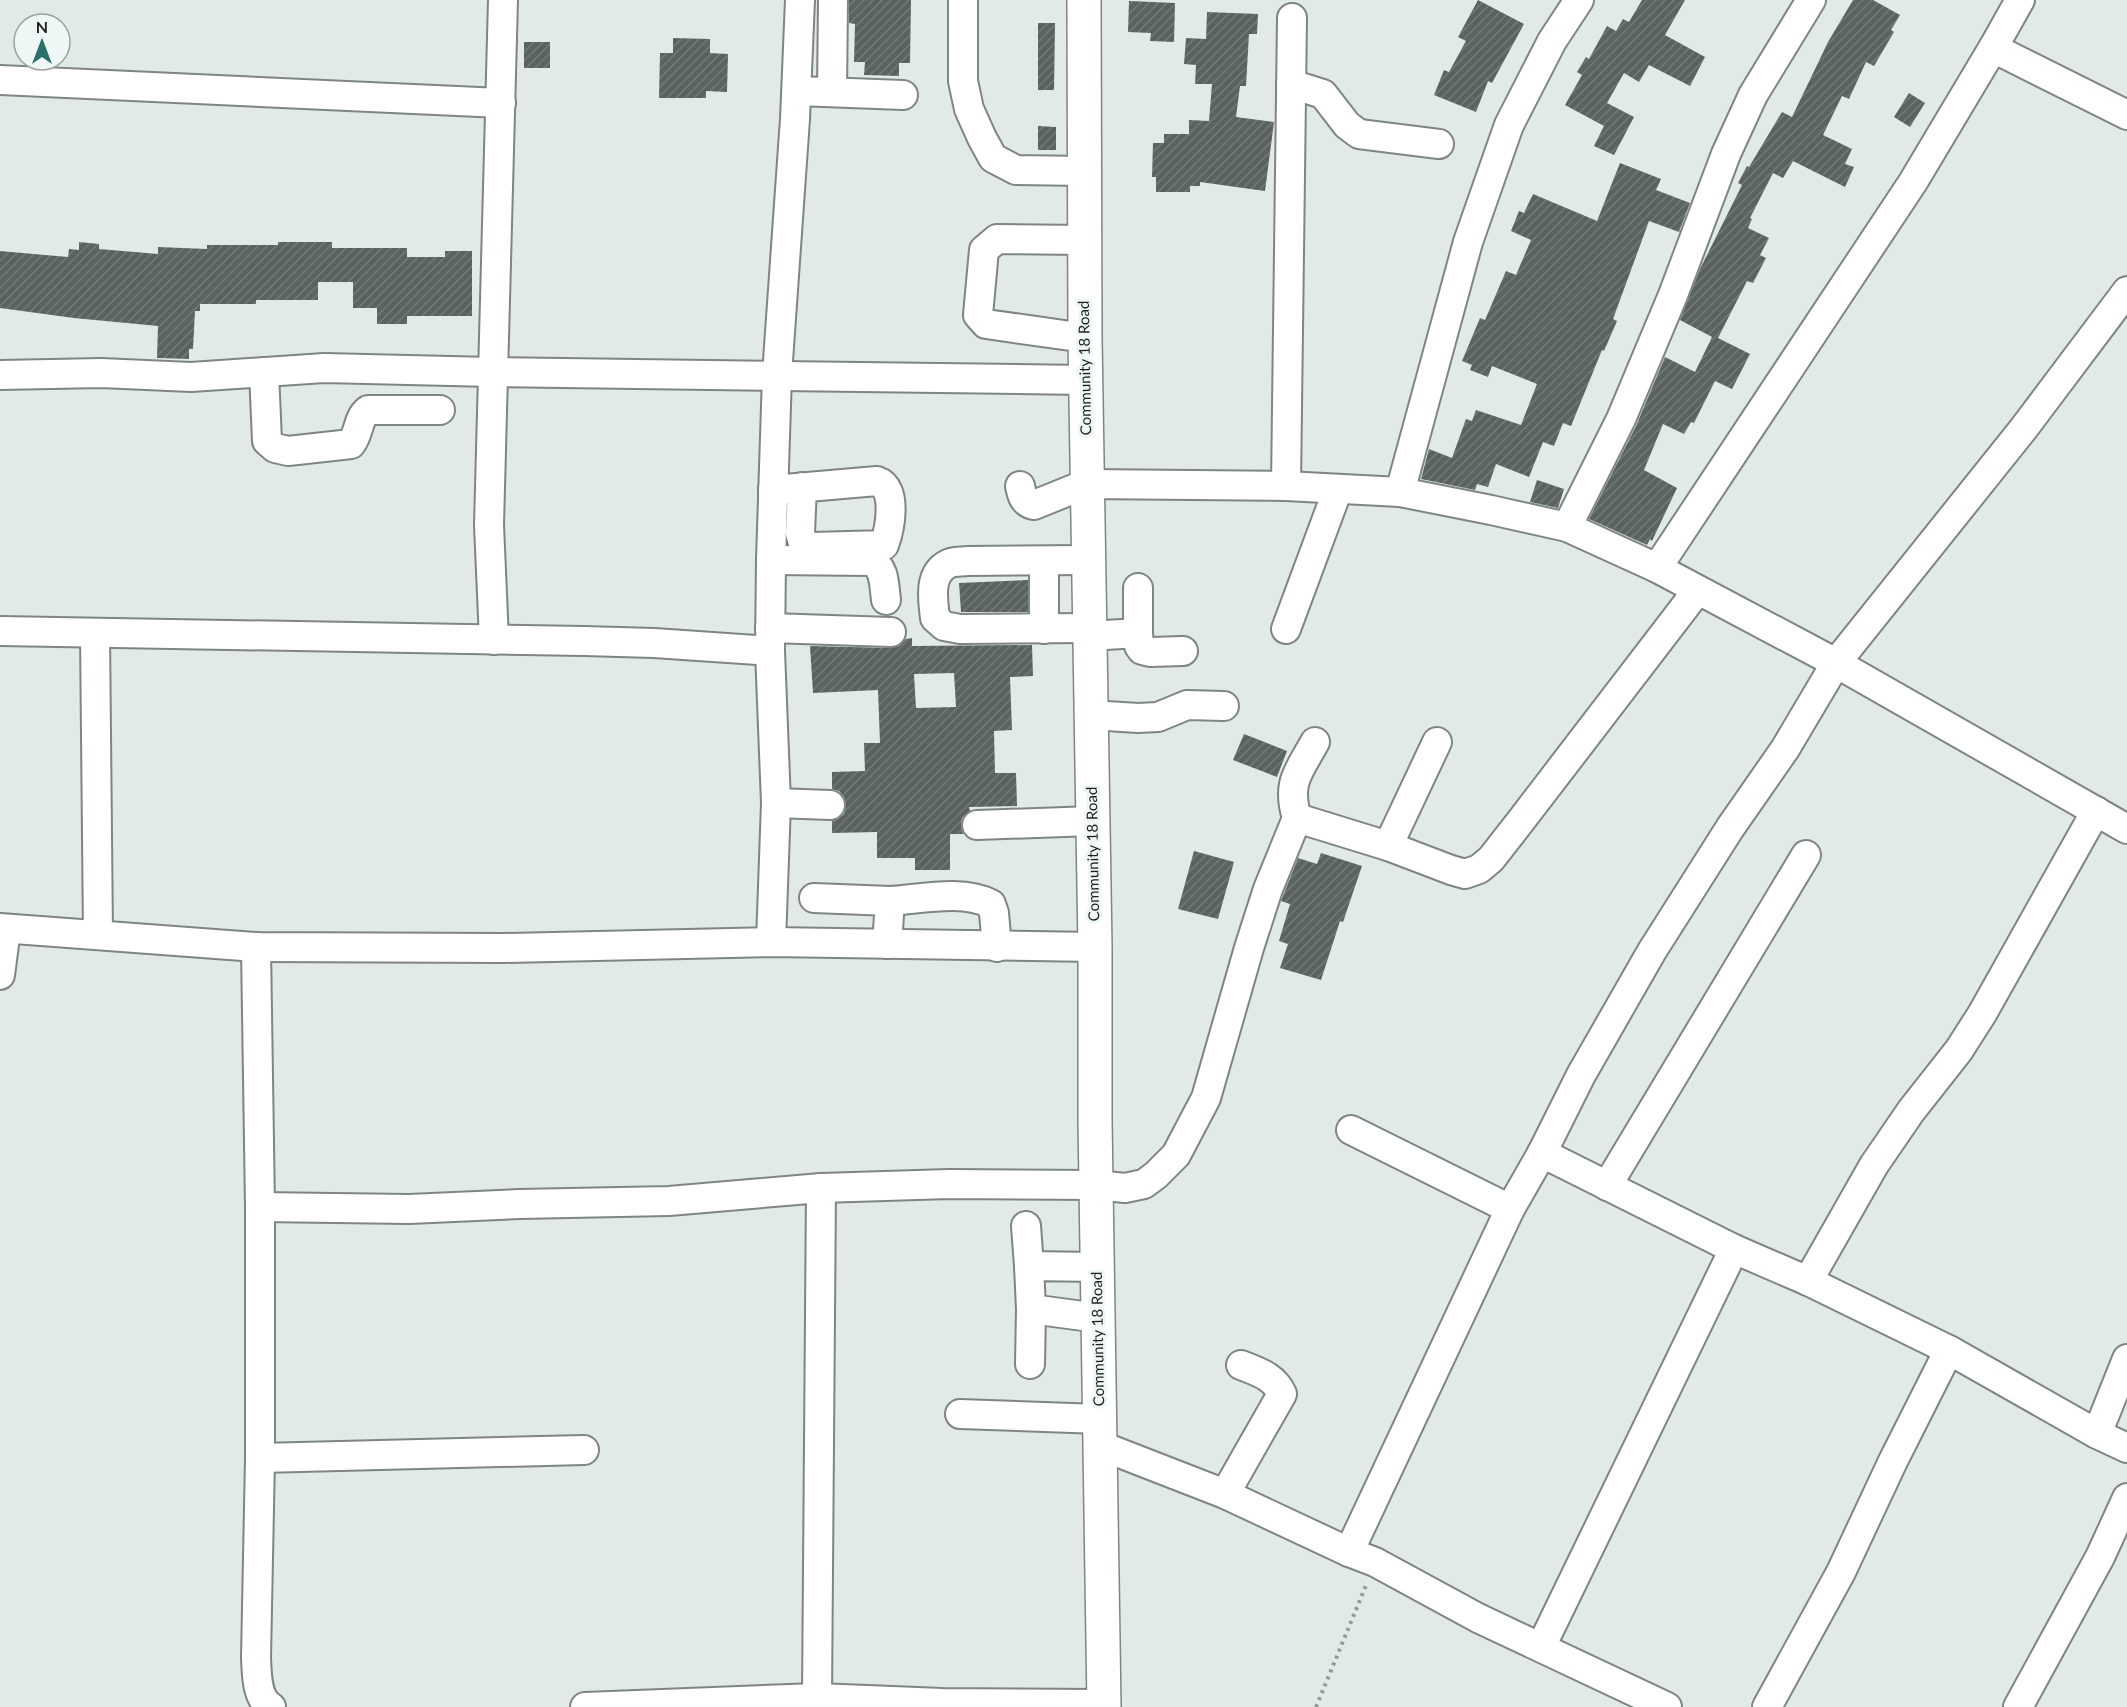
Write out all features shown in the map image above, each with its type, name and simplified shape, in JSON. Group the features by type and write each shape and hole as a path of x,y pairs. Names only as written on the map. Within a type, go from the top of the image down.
{"main road":[{"name":"Community 18 Road","path":"1084,0 1084,338 1095,947 1096,1185 1104,1706"}],"street":[{"path":"494,640 489,525 503,0"},
{"path":"771,942 776,803 770,640 773,490 777,375 800,0"},
{"path":"832,93 833,0"},
{"path":"963,0 963,81 969,110 993,158 1016,170 1084,171"},
{"path":"1400,492 1468,242 1509,125 1552,41 1579,0"},
{"path":"1567,527 1621,419 1726,154 1753,95 1811,0"},
{"path":"1657,568 1913,182 2020,0"},
{"path":"1286,486 1292,18"},
{"path":"1993,48 2127,115"},
{"path":"0,80 501,103"},
{"path":"1291,84 1323,94 1347,125 1359,134 1439,144"},
{"path":"796,92 903,95"},
{"path":"1084,240 997,239 984,250 978,315 986,324 1084,338"},
{"path":"1362,1557 1510,1209 1581,1075 1652,951 1730,828 1785,749 1836,663 2024,428 2127,291"},
{"path":"0,375 101,373 191,377 324,368 1085,380"},
{"path":"264,372 267,441 275,448 288,451 351,444 357,436 363,415 368,410 440,410"},
{"path":"1020,486 1023,498 1028,504 1034,506 1086,484 1286,486 1400,492 1567,527 1657,568 1836,663 2126,828"},
{"path":"773,490 801,487"},
{"path":"1286,628 1338,489"},
{"path":"771,560 871,561 878,564 882,573 886,600"},
{"path":"1088,560 967,561 948,564 936,575 932,592 935,618 944,626 960,628 1044,628 1138,633"},
{"path":"1044,561 1044,628"},
{"path":"1138,588 1139,646 1142,650 1150,652 1183,651"},
{"path":"1297,818 1388,846 1465,874 1479,869 1491,859 1517,826 1697,591"},
{"path":"0,631 278,634 654,643 770,640 891,632"},
{"path":"95,633 98,935"},
{"path":"1090,716 1158,717 1186,705 1224,706"},
{"path":"260,1207 409,1209 669,1201 821,1188 949,1184 1096,1185 1125,1188 1144,1184 1176,1155 1206,1098 1249,948 1268,890 1297,818 1292,801 1293,781 1315,742"},
{"path":"1388,846 1437,742"},
{"path":"776,803 830,805"},
{"path":"1808,1281 1874,1165 1911,1111 1971,1032 2096,811"},
{"path":"977,825 1093,821"},
{"path":"1607,1186 1806,855"},
{"path":"814,898 890,902 967,896 980,899 991,904 997,947"},
{"path":"887,944 890,902"},
{"path":"0,975 3,928 256,947 504,948 771,942 1095,947"},
{"path":"256,947 260,1207 260,1458 256,1658 258,1685 266,1704 271,1707"},
{"path":"1351,1130 1510,1209"},
{"path":"1542,1152 1734,1249 1808,1281 1949,1350 2097,1434 2127,1448"},
{"path":"818,1698 821,1188"},
{"path":"1026,1226 1031,1310 1030,1364"},
{"path":"1541,1647 1734,1249"},
{"path":"1029,1266 1097,1267"},
{"path":"1031,1310 1098,1318"},
{"path":"1767,1707 1841,1572 1949,1350"},
{"path":"2097,1434 2127,1359"},
{"path":"1225,1494 1282,1394 1278,1384 1271,1378 1241,1365"},
{"path":"960,1414 1100,1432 1225,1494 1362,1557 1478,1618 1667,1707"},
{"path":"260,1458 584,1449"},
{"path":"2018,1707 2100,1557 2127,1498"},
{"path":"585,1707 818,1698 1104,1706"}],"path":[{"path":"1316,1707 1362,1557"}],"building":[{"path":"849,0 911,0 910,63 899,63 899,76 864,75 865,62 854,62 855,24 849,23"},
{"path":"1478,0 1524,24 1492,83 1488,81 1476,112 1434,95 1444,70 1449,72 1466,41 1458,37"},
{"path":"1642,0 1685,0 1665,35 1705,57 1690,86 1649,65 1639,82 1624,73 1607,103 1634,117 1614,155 1594,146 1604,126 1565,105 1582,75 1577,72 1586,57 1589,59 1607,26 1616,31 1623,19 1629,22"},
{"path":"1853,0 1873,0 1900,15 1891,30 1894,32 1874,66 1866,62 1849,99 1842,96 1823,135 1852,149 1845,164 1854,167 1845,187 1793,161 1783,178 1773,173 1750,218 1752,219 1748,228 1769,238 1760,255 1766,258 1753,283 1747,281 1718,338 1750,354 1732,389 1715,381 1694,423 1691,422 1684,434 1663,424 1644,470 1677,488 1652,541 1650,539 1647,545 1589,519 1636,426 1665,357 1695,372 1712,337 1680,320 1700,269 1742,185 1738,183 1747,166 1749,167 1782,112 1792,117 1828,42"},
{"path":"1129,1 1175,3 1174,42 1150,41 1151,33 1128,32"},
{"path":"1207,12 1258,14 1257,34 1249,34 1246,86 1240,86 1236,117 1274,122 1265,191 1200,182 1200,186 1190,186 1190,192 1156,192 1156,177 1152,177 1153,143 1164,143 1164,134 1189,134 1189,120 1209,121 1212,84 1195,84 1196,65 1184,64 1186,38 1206,39"},
{"path":"1038,23 1055,23 1054,90 1038,90"},
{"path":"673,38 710,39 710,53 728,54 727,92 706,91 706,98 659,98 660,53 673,53"},
{"path":"524,42 550,42 550,68 524,68"},
{"path":"1909,93 1925,103 1910,127 1894,117"},
{"path":"1038,126 1056,127 1056,150 1038,150"},
{"path":"1620,163 1661,179 1656,190 1690,203 1679,232 1649,221 1613,319 1617,321 1604,351 1602,350 1571,426 1563,423 1554,446 1543,442 1529,477 1496,464 1488,487 1477,484 1475,490 1421,479 1429,449 1452,458 1466,419 1472,421 1476,410 1521,425 1537,384 1492,366 1488,377 1470,370 1472,365 1462,361 1480,318 1485,320 1506,271 1516,275 1531,240 1511,231 1519,211 1524,213 1533,194 1597,221"},
{"path":"79,242 99,244 99,249 158,254 158,247 207,249 207,245 278,245 278,242 332,242 332,248 407,248 407,257 445,257 445,251 472,251 472,316 407,316 407,324 377,324 377,308 353,308 353,282 318,282 318,300 256,300 256,304 200,304 200,311 195,311 193,349 189,349 189,359 157,358 158,326 0,308 0,251 68,257 69,249 79,250"},
{"path":"1537,480 1564,489 1558,508 1530,502"},
{"path":"1028,580 1028,612 961,612 959,583"},
{"path":"912,638 912,646 1032,645 1033,676 1010,677 1012,730 994,731 995,773 1016,773 1017,806 969,807 970,811 962,818 963,834 950,834 950,870 915,870 915,858 877,858 877,832 832,833 832,821 844,814 846,805 839,791 832,789 832,772 865,771 864,743 880,743 878,690 813,693 810,646 890,648 899,646 906,639","holes":["954,673 956,707 916,708 914,674"]},
{"path":"1244,734 1287,751 1277,777 1233,760"},
{"path":"1194,851 1234,862 1218,919 1178,909"},
{"path":"1321,853 1362,866 1343,922 1340,921 1321,980 1280,968 1288,944 1279,941 1290,904 1281,901 1298,858 1317,864"}]}
